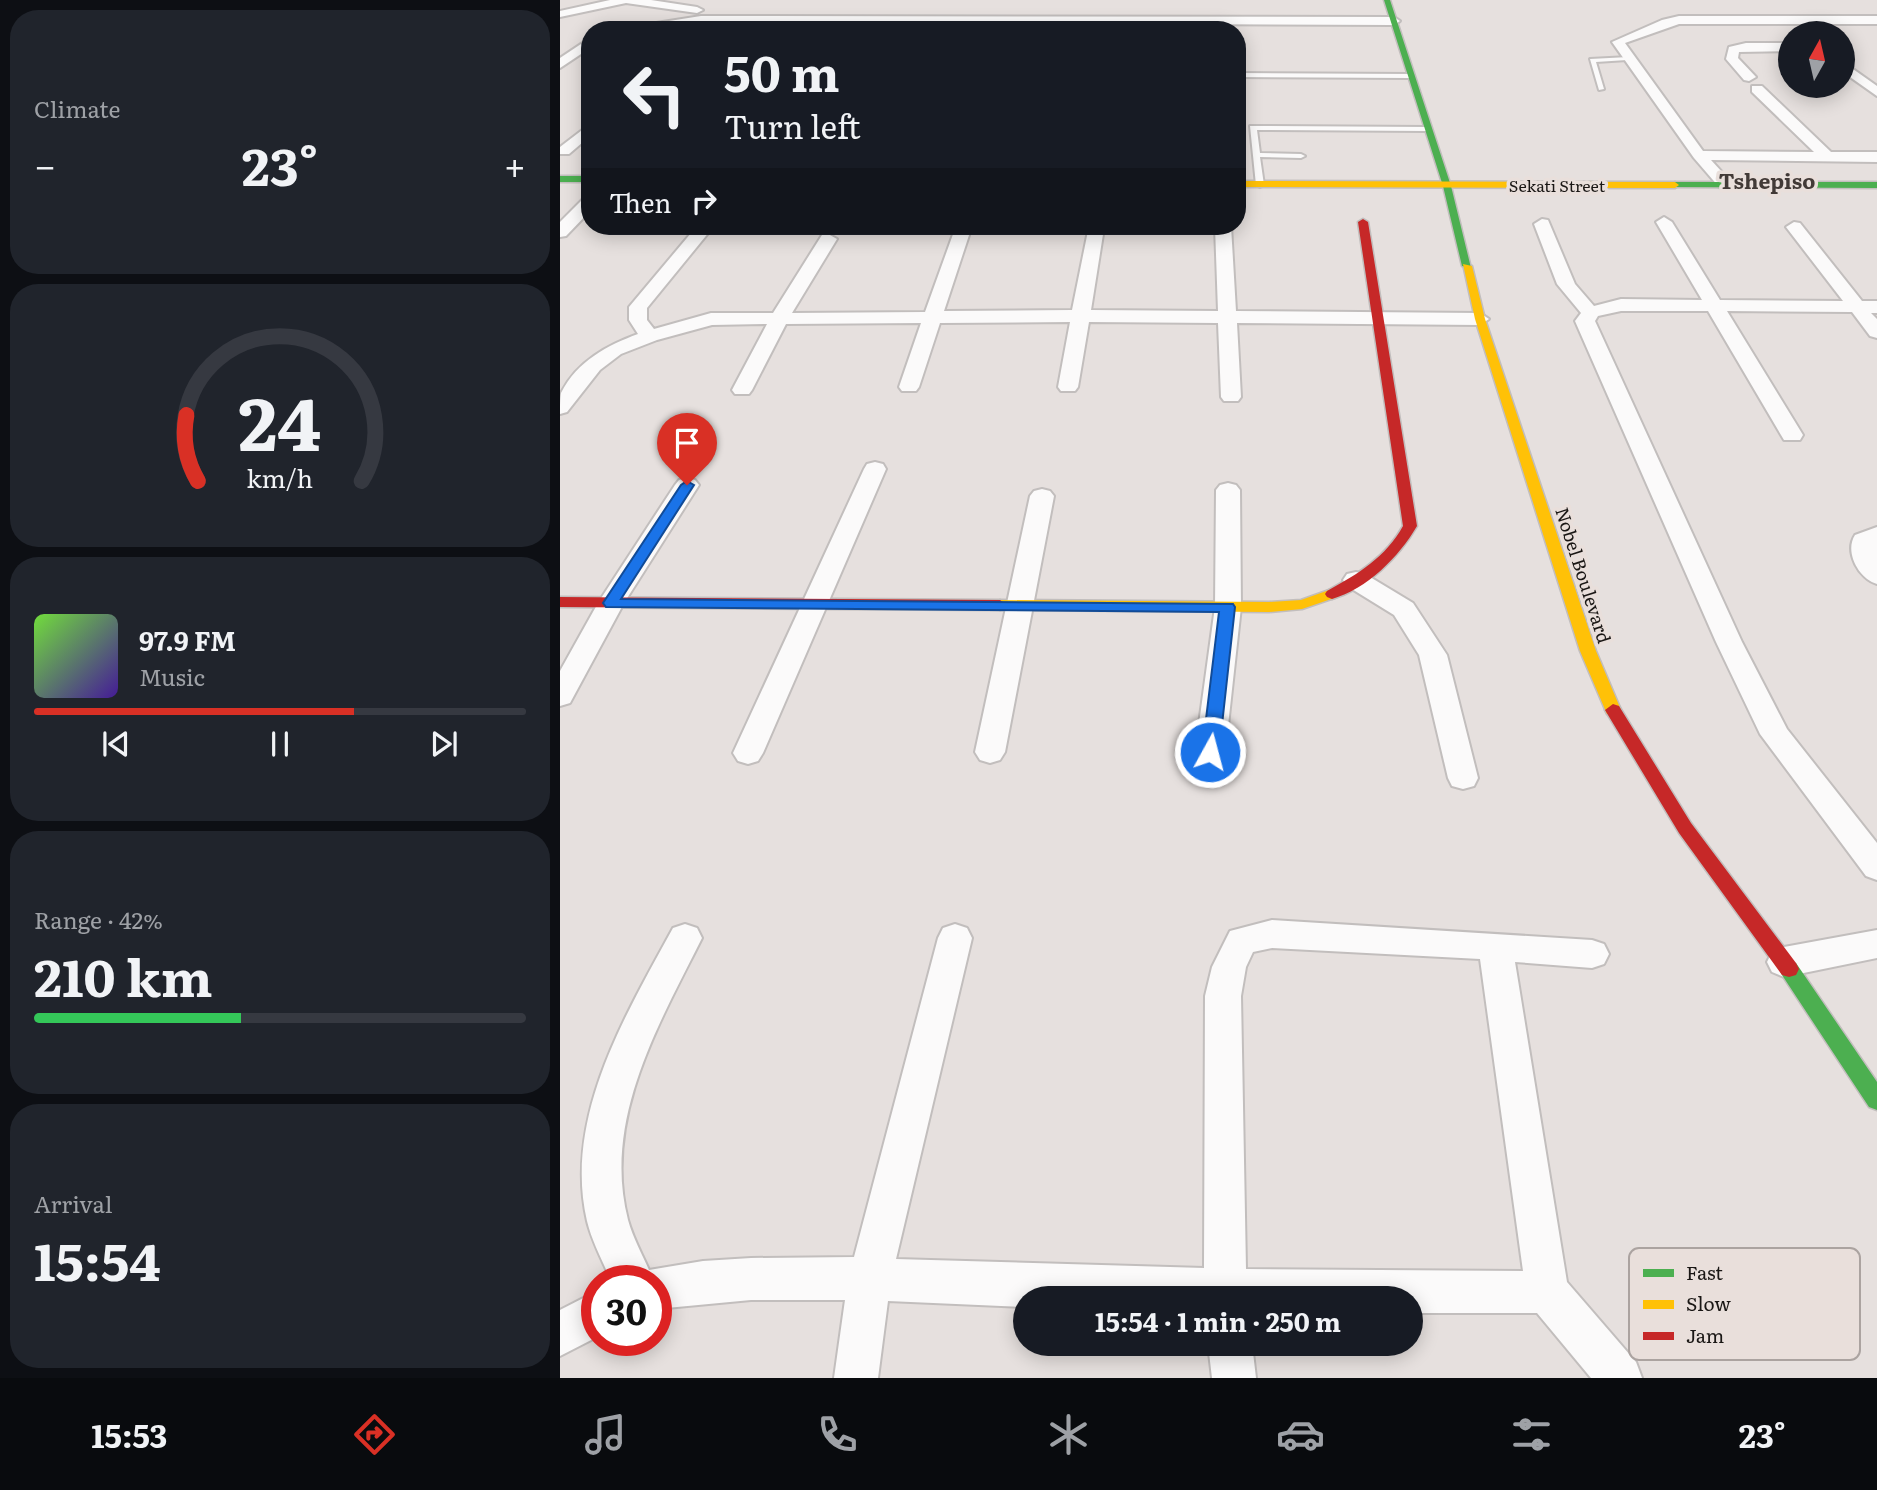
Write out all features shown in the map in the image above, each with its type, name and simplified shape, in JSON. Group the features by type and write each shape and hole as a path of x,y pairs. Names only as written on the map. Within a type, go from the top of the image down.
{"street":[{"path":"560,14 627,0 716,13 737,19"},
{"name":"Nobel Boulevard","path":"1387,0 1447,186 1480,319 1588,651 1607,700 1630,742 1685,828 1784,962 1877,1100"},
{"path":"1725,184 1699,155 1627,58 1618,45 1619,41 1666,22 1877,20"},
{"path":"677,21 828,21"},
{"path":"1246,24 1394,21"},
{"path":"560,47 581,45"},
{"path":"1778,47 1732,50 1732,59 1826,156"},
{"path":"560,64 581,48"},
{"path":"1855,75 1877,92"},
{"path":"562,151 581,135"},
{"path":"562,151 581,151"},
{"path":"1699,155 1877,156"},
{"path":"560,179 581,179"},
{"name":"Sekati Street","path":"1246,184 1877,186"},
{"path":"562,227 581,209"},
{"path":"560,602 1227,607 1302,604 1327,596 1356,580 1389,556 1407,535 1410,526 1363,222"},
{"path":"1664,222 1792,435"},
{"path":"1542,224 1572,295 1581,306 1591,312"},
{"path":"1794,227 1877,332"},
{"path":"650,336 638,320 638,307 698,235"},
{"path":"909,387 961,235"},
{"path":"1068,387 1095,235"},
{"path":"1224,235 1231,397"},
{"path":"742,390 780,317 828,239"},
{"path":"1877,307 1621,305 1591,312 1585,321 1585,327 1774,734 1877,867"},
{"path":"560,408 603,358 650,336 711,319 1081,316 1480,319"},
{"path":"748,753 816,605 874,469"},
{"path":"560,696 611,603 687,485"},
{"path":"1210,752 1227,607 1228,490"},
{"path":"990,752 1042,496"},
{"path":"1877,534 1864,540 1863,547 1871,569 1877,576"},
{"path":"1356,580 1404,609 1433,655 1463,778"},
{"path":"1225,1286 1223,996 1229,967 1242,941 1272,933 1592,954"},
{"path":"626,1265 606,1213 603,1148 613,1093 631,1041 685,937"},
{"path":"856,1378 869,1281 955,938"},
{"path":"1784,962 1877,944"},
{"path":"1495,946 1548,1292 1620,1378"},
{"path":"672,1286 780,1276 1013,1287"},
{"path":"1423,1293 1548,1292"},
{"path":"560,1334 581,1322"},
{"path":"1231,1356 1234,1378"}],"lane":[{"path":"1601,89 1592,60 1627,58"},
{"path":"1246,75 1411,76"},
{"path":"1259,185 1253,128 1427,128"},
{"path":"1256,155 1301,156"}],"traffic: fast":[{"path":"1387,0 1447,186 1467,266"},
{"path":"560,179 581,179"},
{"path":"1675,185 1877,185"},
{"path":"1789,969 1877,1100"}],"traffic: slow":[{"path":"1246,184 1675,185"},
{"path":"1467,266 1480,319 1588,651 1613,710"},
{"path":"1000,605 1269,607 1302,604 1332,594"}],"traffic: jam":[{"path":"1332,594 1367,574 1387,558 1410,526 1363,222"},
{"path":"560,602 1000,605"},
{"path":"1613,710 1685,828 1789,969"}],"district":[{"name":"Tshepiso","path":"1767,179"}],"route":[{"path":"687,485 611,603 1227,607 1210,752"}]}
